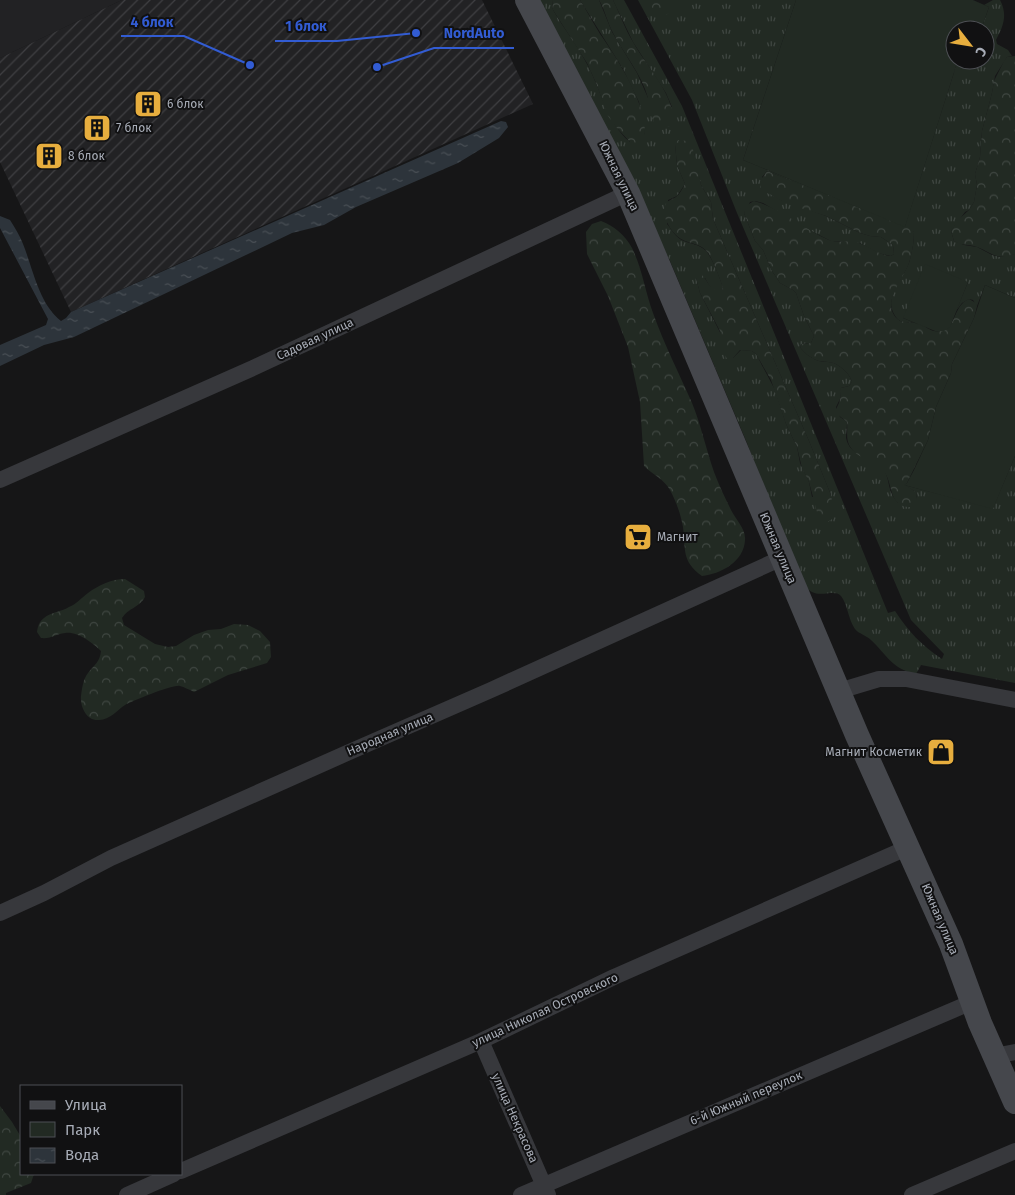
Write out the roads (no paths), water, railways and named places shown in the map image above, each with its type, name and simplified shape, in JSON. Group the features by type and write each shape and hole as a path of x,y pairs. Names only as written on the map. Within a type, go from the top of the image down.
{"street":[{"name":"Южная улица","path":"527,0 628,193 839,691 952,944 972,1002 1005,1054 1015,1102"},
{"name":"Садовая улица","path":"0,480 235,376 628,193"},
{"name":"Народная улица","path":"0,913 44,893 111,858 500,686 782,558"},
{"path":"839,691 879,679 906,679 1015,700"},
{"name":"улица Николая Островского","path":"182,1171 481,1041 614,977 908,847"},
{"name":"6-й Южный переулок","path":"521,1195 546,1190 972,1002"},
{"name":"улица Некрасова","path":"481,1041 546,1190"},
{"path":"912,1195 1015,1151"},
{"path":"127,1195 172,1175"}],"water":[{"path":"501,121 506,122 508,127 499,138 458,163 356,207 324,225 292,233 74,337 44,345 0,366 0,345 46,325 48,319 0,228 0,216 10,220 16,229 42,296 53,314 61,321 71,312"}],"place":[{"name":"1 блок","path":"416,33"},
{"name":"4 блок","path":"250,65"},
{"name":"NordAuto","path":"377,67"},
{"name":"6 блок","path":"148,104"},
{"name":"7 блок","path":"97,128"},
{"name":"8 блок","path":"49,156"},
{"name":"Магнит","path":"638,537"},
{"name":"Магнит Косметик","path":"941,752"}]}
